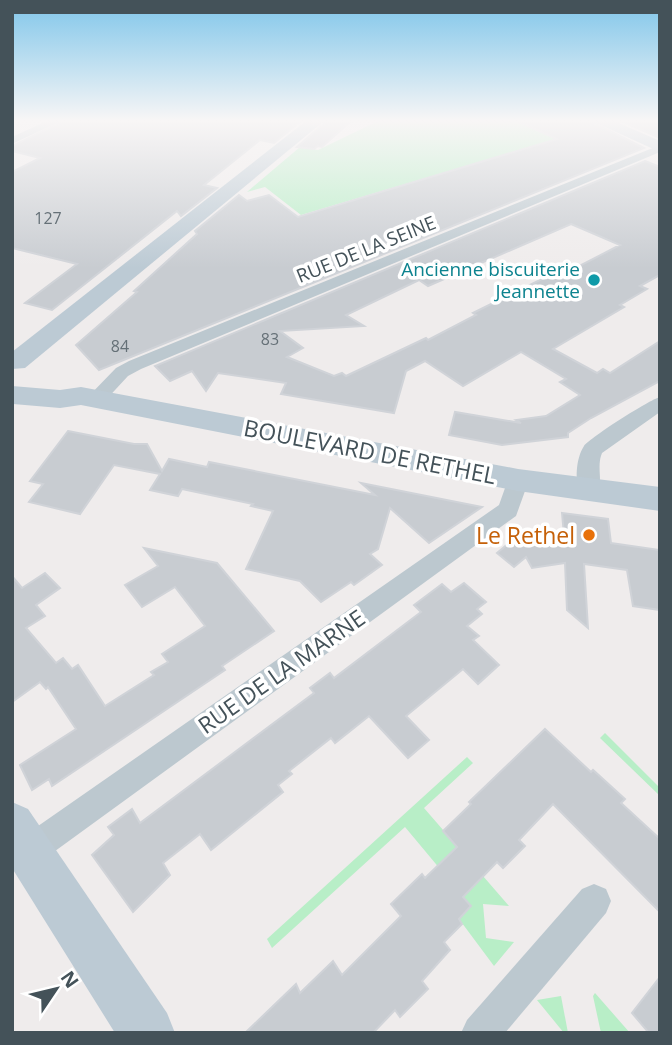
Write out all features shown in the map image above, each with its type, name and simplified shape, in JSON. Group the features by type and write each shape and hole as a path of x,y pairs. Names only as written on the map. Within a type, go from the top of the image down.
{"street":[{"path":"13,396 25,387 20,366 257,170"},
{"name":"RUE DE LA SEINE","path":"89,397 126,369 607,170"},
{"name":"BOULEVARD DE RETHEL","path":"20,366 89,397 518,480 660,499"},
{"name":"BOULEVARD DE RETHEL","path":"13,396 60,399 89,397"},
{"path":"589,489 588,461 593,449 660,403"},
{"name":"RUE DE LA MARNE","path":"20,838 508,510 518,480"},
{"path":"20,838 148,1033"},
{"path":"480,1033 594,901"}],"green space":[{"path":"273,170 453,170 301,215 265,187 247,192"},
{"path":"605,733 660,788 660,796 600,738"},
{"path":"467,757 473,763 424,808 509,906 483,904 486,938 514,942 494,966 459,919 471,906 405,827 272,948 267,939"},
{"path":"595,993 630,1033 601,1033 593,996"},
{"path":"561,996 568,1033 564,1033 537,1000"}],"building":[{"path":"16,170 223,170 204,185 217,188 181,216 177,211 52,310 25,303 77,264 12,248 12,172"},
{"path":"455,170 591,170 99,370 76,345 137,292 134,291 197,234 195,231 239,195 247,201 269,195 298,217"},
{"path":"624,170 660,170 660,275 640,286 647,289 620,305 624,307 553,349 597,373 603,369 610,373 660,341 660,381 591,418 568,433 568,437 502,445 449,435 455,412 521,423 516,420 546,416 580,395 560,382 566,379 521,352 463,386 425,361 406,371 394,413 281,394 286,383 218,373 206,391 192,371 170,381 155,366","holes":["571,224 620,245 562,275 556,272 473,313 476,315 428,340 426,338 346,376 342,373 334,376 287,357 303,348 280,331 364,326 346,315 419,280 428,286"]},
{"path":"68,431 134,444 147,444 162,471 169,459 207,467 209,462 375,495 361,483 482,507 429,543 390,508 378,549 370,554 382,565 354,585 351,582 321,602 300,581 246,569 273,511 251,506 253,504 182,489 178,496 150,490 160,474 114,465 80,514 29,502 43,484 30,481"},
{"path":"562,513 608,519 611,543 660,550 660,610 633,606 627,570 584,564 588,628 567,610 565,563 532,568 526,557 514,567 497,553 509,543 564,535"},
{"path":"144,548 217,563 274,631 222,666 225,670 52,786 49,779 32,790 20,765 76,729 48,687 46,689 40,682 12,702 12,576 22,588 45,573 60,588 36,605 45,616 26,628 56,663 63,658 72,669 78,665 105,706 154,675 151,672 168,662 162,654 205,626 175,587 142,607 125,585 158,566"},
{"path":"464,583 486,602 477,609 482,614 467,626 479,636 473,640 499,665 478,684 463,669 406,716 429,740 408,758 369,716 335,743 331,738 289,771 292,774 278,785 283,792 211,850 200,834 163,863 170,875 133,912 92,855 114,835 108,827 132,809 140,823 314,693 310,688 330,673 334,678 421,612 414,605 442,584 451,592"},
{"path":"545,729 625,799 621,803 660,839 660,912 553,804 519,840 525,846 503,868 497,862 463,897 471,906 459,919 462,924 444,942 450,950 422,981 428,989 400,1017 395,1010 373,1033 245,1033 296,984 300,993 333,961 342,975 401,916 391,904 422,874 425,878 457,847 443,831 471,804 469,802"},
{"path":"660,977 660,1033 649,1033 632,1013"}],"place":[{"name":"Ancienne biscuiterie Jeannette","path":"594,280"},
{"name":"Le Rethel","path":"589,535"}]}
